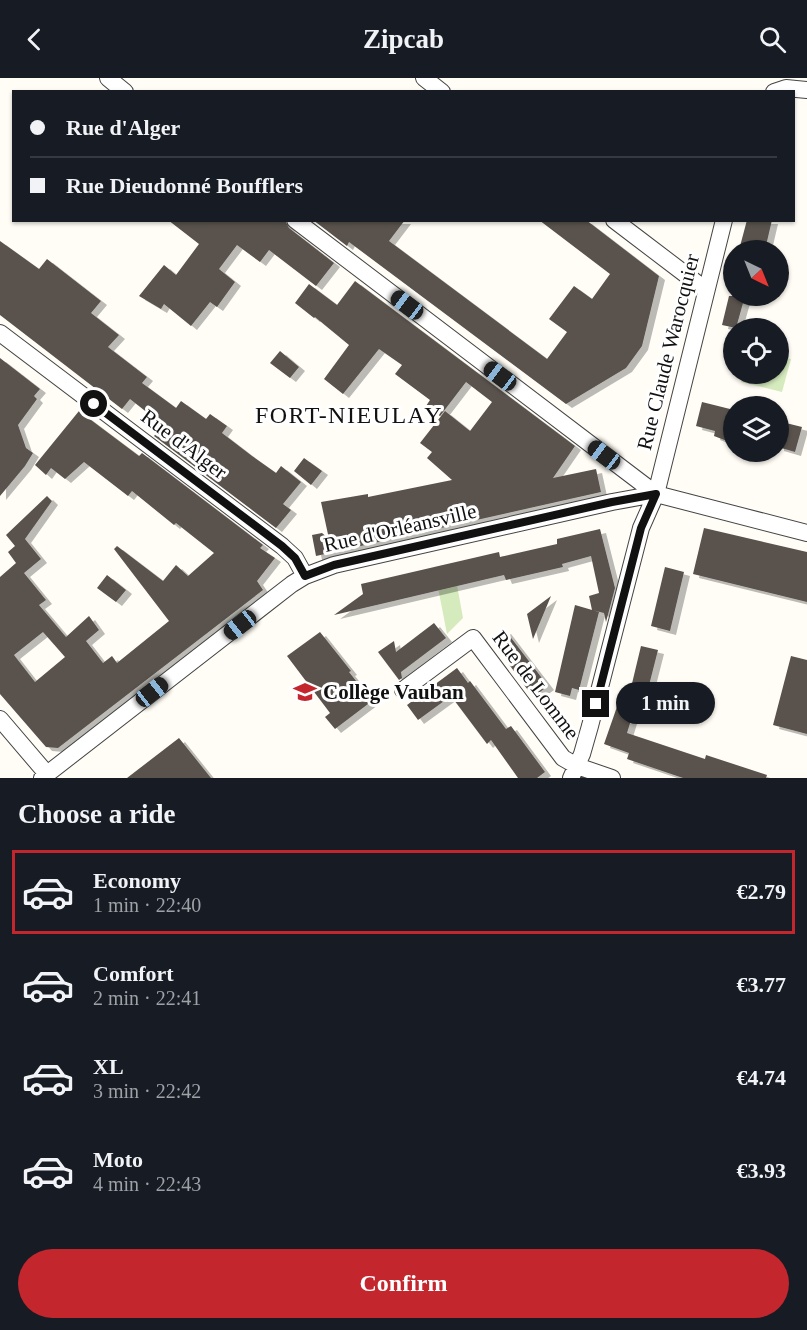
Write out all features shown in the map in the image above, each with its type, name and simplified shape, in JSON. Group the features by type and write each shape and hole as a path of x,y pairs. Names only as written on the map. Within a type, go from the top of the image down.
{"street":[{"path":"108,78 123,90"},
{"path":"424,78 439,90"},
{"path":"780,90 786,88 807,90"},
{"path":"298,222 656,494 807,532"},
{"path":"617,222 706,290"},
{"name":"Rue Claude Warocquier","path":"574,772 590,726 641,528 656,494 723,222"},
{"name":"Rue d'Alger","path":"0,333 282,546 295,558 305,576"},
{"name":"Rue d'Orléansville","path":"44,776 305,576 334,565 656,494"},
{"name":"Rue de Lomme","path":"403,690 473,638 574,772"},
{"path":"0,719 44,776"},
{"path":"574,772 612,778"}],"green space":[{"path":"749,384 784,384 782,392"},
{"path":"453,563 463,618 447,634 434,567"}],"building":[{"path":"171,222 286,222 289,228 334,263 316,286 269,250 260,262 237,245 219,269 235,282 217,307 210,302 191,326 164,304 161,309 139,296 164,265 176,275 199,244"},
{"path":"316,222 403,222 389,241 547,359 567,332 549,319 574,286 592,299 610,274 542,222 589,222 659,276 642,346 626,368 566,404 349,242 347,246"},
{"path":"746,222 772,222 767,240 742,240"},
{"path":"0,241 39,269 47,259 101,301 91,313 119,335 108,347 147,377 142,383 176,408 181,401 206,419 210,414 227,426 222,433 252,456 276,473 281,466 301,482 283,504 291,510 276,528 154,436 163,425 130,399 122,409 0,315"},
{"path":"355,281 575,446 553,478 596,469 601,492 316,556 312,535 322,533 329,539 321,502 368,494 368,497 452,480 427,458 432,452 420,443 445,411 470,431 492,402 466,382 440,416 426,406 430,400 395,374 402,365 379,349 343,394 324,379 349,345 295,303 309,284 337,305"},
{"path":"727,306 742,306 739,318 724,318"},
{"path":"280,351 299,367 290,378 270,363"},
{"path":"0,358 40,389 34,396 37,399 18,425 26,448 33,453 0,496"},
{"path":"702,402 723,407 723,439 714,436 715,431 696,426"},
{"path":"79,411 139,456 142,453 263,545 260,548 275,558 257,581 263,590 58,748 46,747 0,694 0,577 16,563 8,552 15,546 6,535 47,496 52,501 25,539 41,559 24,573 46,600 39,605 66,637 89,616 99,630 86,641 103,663 112,656 117,663 169,621 114,549 117,546 163,581 176,565 188,576 214,553 132,491 128,496 84,462 65,479 51,468 46,475 35,465","holes":["43,632 65,657 35,682 14,655"]},
{"path":"789,424 802,427 795,452 789,450"},
{"path":"304,458 322,471 311,485 294,471"},
{"path":"704,528 807,552 807,602 693,574"},
{"path":"600,529 615,588 606,622 604,613 592,610 589,596 599,593 591,556 562,564 563,567 506,580 504,575 334,615 363,594 361,584 499,552 500,557 557,544 557,539"},
{"path":"665,567 684,572 670,631 651,626"},
{"path":"107,575 126,590 116,602 97,588"},
{"path":"551,596 533,639 527,614"},
{"path":"575,605 599,612 579,690 572,688 570,696 555,692"},
{"path":"434,623 446,638 401,672 402,678 399,680 378,652 394,641 396,652"},
{"path":"505,630 548,686 533,697 491,640"},
{"path":"320,632 372,701 335,729 325,717 330,713 287,656"},
{"path":"641,646 658,650 645,701 629,696"},
{"path":"791,656 807,660 807,734 773,725"},
{"path":"457,668 468,683 470,681 506,729 511,726 545,772 537,778 518,778 491,740 487,744 451,696 418,720 407,705"},
{"path":"619,701 635,707 627,733 705,759 706,755 767,775 766,778 683,778 627,759 629,753 604,744"},
{"path":"179,738 211,778 127,778"}],"place":[{"name":"Collège Vauban","path":"305,692"}],"district":[{"name":"FORT-NIEULAY","path":"349,415"}],"route":[{"path":"94,404 282,546 295,558 305,576 334,565 656,494 641,528 596,704"}]}
